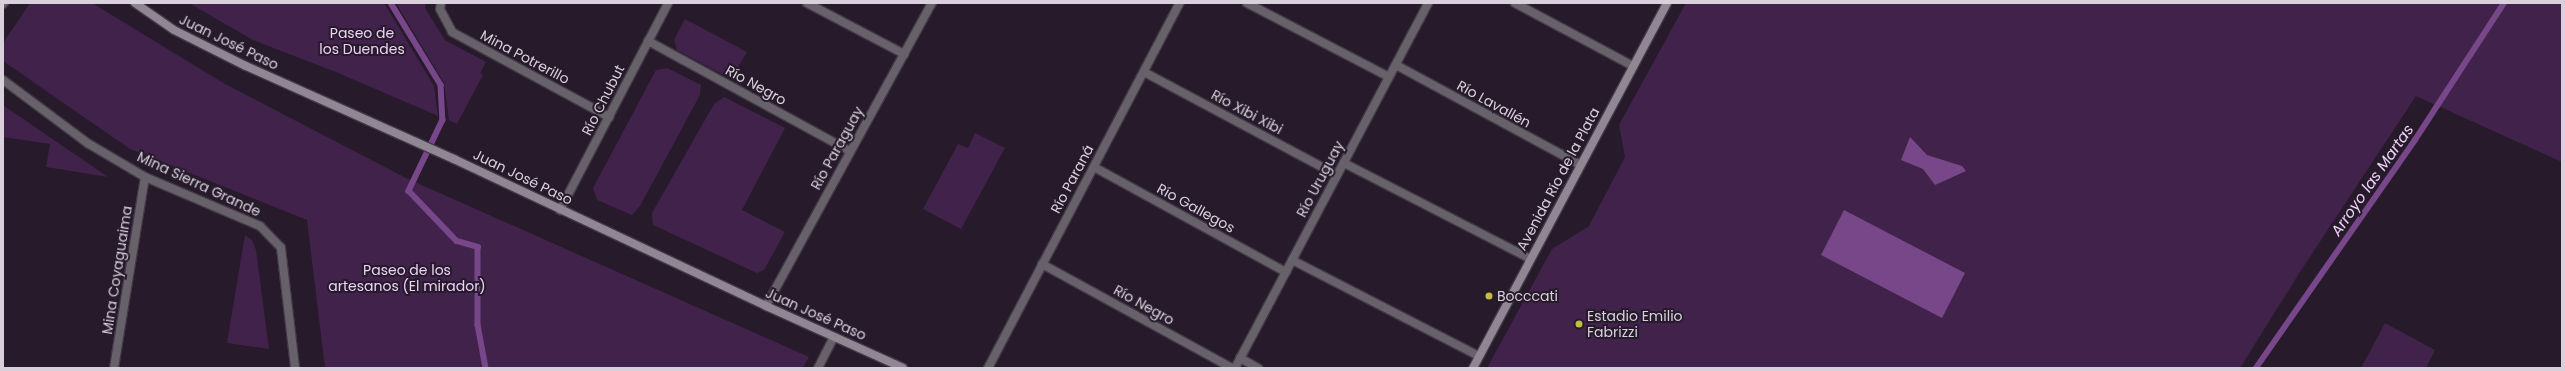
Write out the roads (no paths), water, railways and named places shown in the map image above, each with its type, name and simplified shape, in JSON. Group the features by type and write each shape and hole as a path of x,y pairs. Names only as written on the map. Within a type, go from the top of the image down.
{"main road":[{"name":"Juan José Paso","path":"135,3 174,30 246,66 454,159 766,306 903,368"},
{"name":"Avenida Río de la Plata","path":"1473,368 1667,3"}],"street":[{"name":"Río Chubut","path":"560,210 668,3"},
{"path":"807,3 904,54"},
{"name":"Río Paraguay","path":"766,306 932,3"},
{"name":"Río Paraná","path":"988,368 1180,3"},
{"path":"1247,3 1389,77"},
{"name":"Río Uruguay","path":"1234,368 1428,3"},
{"path":"1515,3 1633,66"},
{"name":"Mina Potrerillo","path":"440,6 452,32 609,117"},
{"name":"Río Negro","path":"648,41 850,151"},
{"name":"Río Lavallén","path":"1396,65 1581,166"},
{"name":"Río Xibi Xibi","path":"1144,72 1337,175"},
{"name":"Mina Sierra Grande","path":"3,80 89,144 145,177 260,226 281,248 295,368"},
{"path":"1344,163 1531,259"},
{"name":"Río Gallegos","path":"1094,167 1286,272"},
{"name":"Mina Coyaguaima","path":"114,368 145,177"},
{"path":"1292,260 1479,356"},
{"name":"Río Negro","path":"1042,264 1234,368"},
{"path":"818,368 834,337"},
{"path":"1240,358 1258,368"}],"waterway":[{"path":"391,3 441,85 443,120 409,191 457,241 478,247 478,325 486,368"},
{"name":"Arroyo las Martas","path":"2256,368 2415,140 2504,3"}],"place":[{"name":"Bocccati","path":"1489,296"},
{"name":"Estadio Emilio Fabrizzi","path":"1579,324"}],"park label":[{"name":"Paseo de los Duendes","path":"362,42"},
{"name":"Paseo de los artesanos (El mirador)","path":"407,278"}]}
